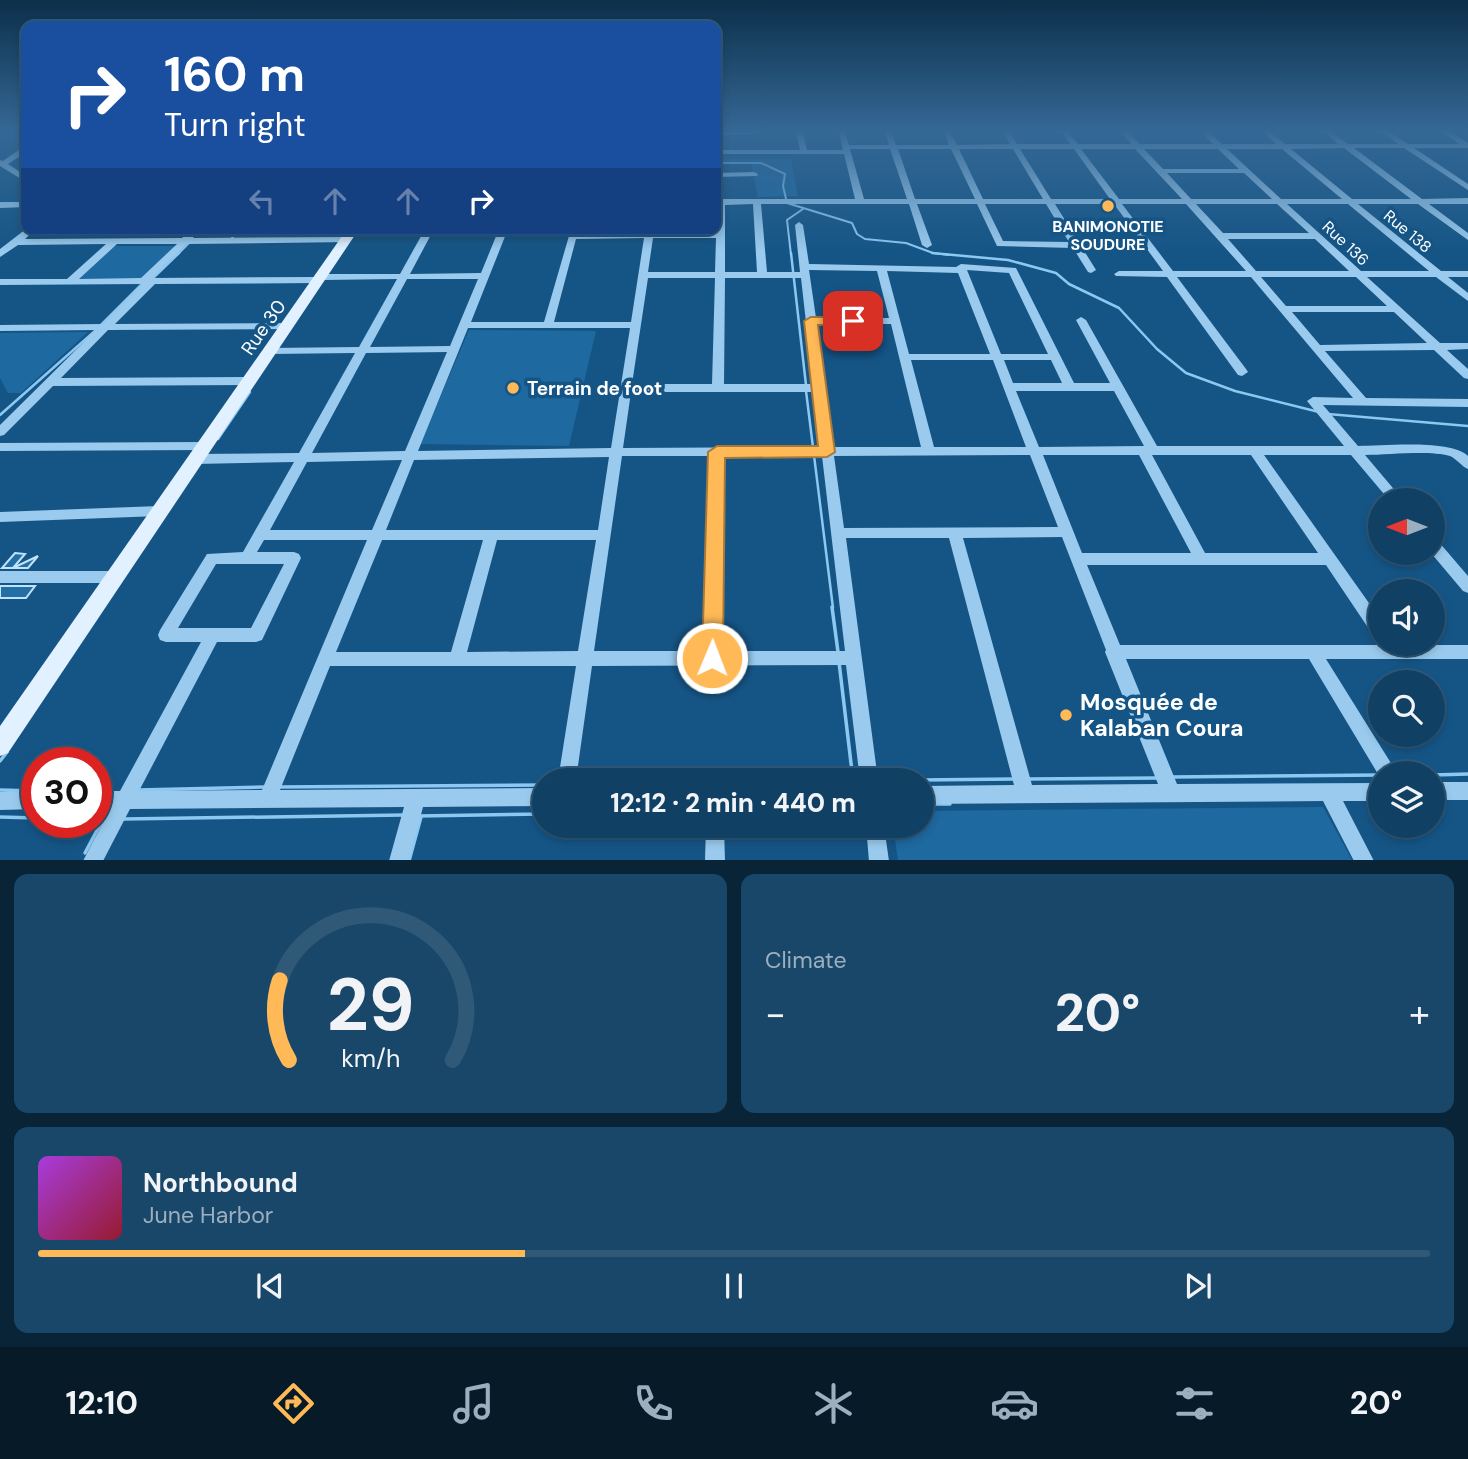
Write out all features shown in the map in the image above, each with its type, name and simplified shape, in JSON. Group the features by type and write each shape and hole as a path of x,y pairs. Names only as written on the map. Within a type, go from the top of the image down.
{"main road":[{"name":"Rue 30","path":"0,745 349,235"}],"street":[{"path":"852,172 860,201"},
{"path":"902,172 927,244"},
{"path":"966,172 1000,244 1076,245"},
{"path":"1031,172 1091,270"},
{"path":"1095,172 1242,372"},
{"path":"1162,172 1285,309 1362,401"},
{"name":"Rue 136","path":"1247,172 1468,375"},
{"name":"Rue 138","path":"1315,172 1468,298"},
{"path":"1381,172 1468,237"},
{"path":"1445,172 1468,188"},
{"path":"721,175 754,174"},
{"path":"757,201 762,275"},
{"path":"721,202 1468,201"},
{"path":"0,205 21,204"},
{"path":"0,216 21,204"},
{"path":"799,225 867,768"},
{"path":"0,254 25,235"},
{"path":"0,432 194,235"},
{"path":"17,242 190,241 349,235"},
{"path":"247,558 427,235"},
{"path":"267,799 502,235"},
{"path":"548,325 573,235"},
{"path":"624,235 721,235 718,389"},
{"path":"569,768 649,236"},
{"path":"1221,236 1315,236"},
{"path":"69,282 115,241"},
{"path":"881,267 929,452"},
{"path":"643,275 762,275 881,267 962,270"},
{"path":"962,270 961,267 1013,270 1070,387"},
{"path":"962,270 1171,793"},
{"path":"1119,274 1468,274"},
{"path":"0,282 485,276"},
{"path":"1285,309 1395,309"},
{"path":"1081,320 1118,387 1201,559"},
{"path":"811,321 895,321"},
{"path":"464,325 635,325"},
{"path":"0,328 287,326"},
{"path":"1318,348 1468,346"},
{"path":"270,351 454,349"},
{"path":"904,357 1056,357"},
{"path":"50,382 248,381"},
{"path":"1009,387 1118,387"},
{"path":"625,388 819,388"},
{"path":"1386,488 1313,401 1468,403"},
{"path":"0,447 303,459 616,452 1449,451 1458,454 1468,464"},
{"path":"1255,451 1368,614"},
{"path":"712,658 717,452"},
{"path":"0,517 159,511"},
{"path":"837,533 1066,532"},
{"path":"955,533 1025,794"},
{"path":"260,535 603,535"},
{"path":"457,659 492,535"},
{"path":"212,558 294,558 256,635 213,635 166,635 212,558"},
{"path":"1077,559 1329,559"},
{"path":"1446,561 1468,587"},
{"path":"0,577 114,577"},
{"path":"92,860 213,635"},
{"path":"1113,652 1313,652 1368,649"},
{"path":"1445,651 1468,652"},
{"path":"1313,652 1380,761"},
{"path":"324,659 853,658"},
{"path":"1445,791 1468,791"},
{"path":"1328,792 1365,860"},
{"path":"934,794 1368,792"},
{"path":"112,800 532,797"},
{"path":"399,860 416,798"},
{"path":"0,801 21,800"},
{"path":"715,860 716,838"},
{"path":"876,838 879,860"}],"shaded area":[{"path":"753,172 793,172 798,196 758,197"},
{"path":"105,246 178,246 143,281 65,281"},
{"name":"Terrain de foot","path":"469,330 596,331 569,446 420,444"},
{"path":"88,332 21,393 8,393 0,378 0,333"},
{"path":"1323,807 1352,860 898,860 895,838 934,838 934,811"}],"building":[{"path":"15,553 25,554 13,568 2,568"},
{"path":"38,556 28,568 13,568"},
{"path":"0,586 35,586 26,598 0,598"}],"waterway":[{"path":"781,172 785,174 783,186 787,203 852,223 857,234 865,239 906,243 936,253"},
{"path":"791,255 787,220 803,209"},
{"path":"231,239 235,235"},
{"path":"179,253 190,242"},
{"path":"152,279 179,253"},
{"path":"791,253 806,385"},
{"path":"936,253 1008,260 1056,273 1069,284 1119,308 1157,349 1186,373 1235,391 1319,412"},
{"path":"936,253 949,255"},
{"path":"101,325 143,283"},
{"path":"0,415 96,330"},
{"path":"806,391 833,608"},
{"path":"218,439 250,392"},
{"path":"1328,414 1468,426"},
{"path":"832,607 838,652"},
{"path":"839,662 852,768"},
{"path":"0,761 7,752"},
{"path":"1445,775 1468,774"},
{"path":"1171,777 1368,775"},
{"path":"1028,779 1157,778"},
{"path":"934,780 1014,779"},
{"path":"278,787 532,785"},
{"path":"138,790 264,787"},
{"path":"0,790 21,791"},
{"path":"934,804 950,804"},
{"path":"418,816 532,814"},
{"path":"124,819 404,815"},
{"path":"0,817 21,818"},
{"path":"409,860 421,817"},
{"path":"85,853 93,838"}],"place":[{"name":"BANIMONOTIE SOUDURE","path":"1108,206"},
{"name":"Terrain de foot","path":"513,388"},
{"name":"Mosquée de Kalaban Coura","path":"1066,715"}],"route":[{"path":"712,658 717,452 827,452 811,321 853,321"}]}
